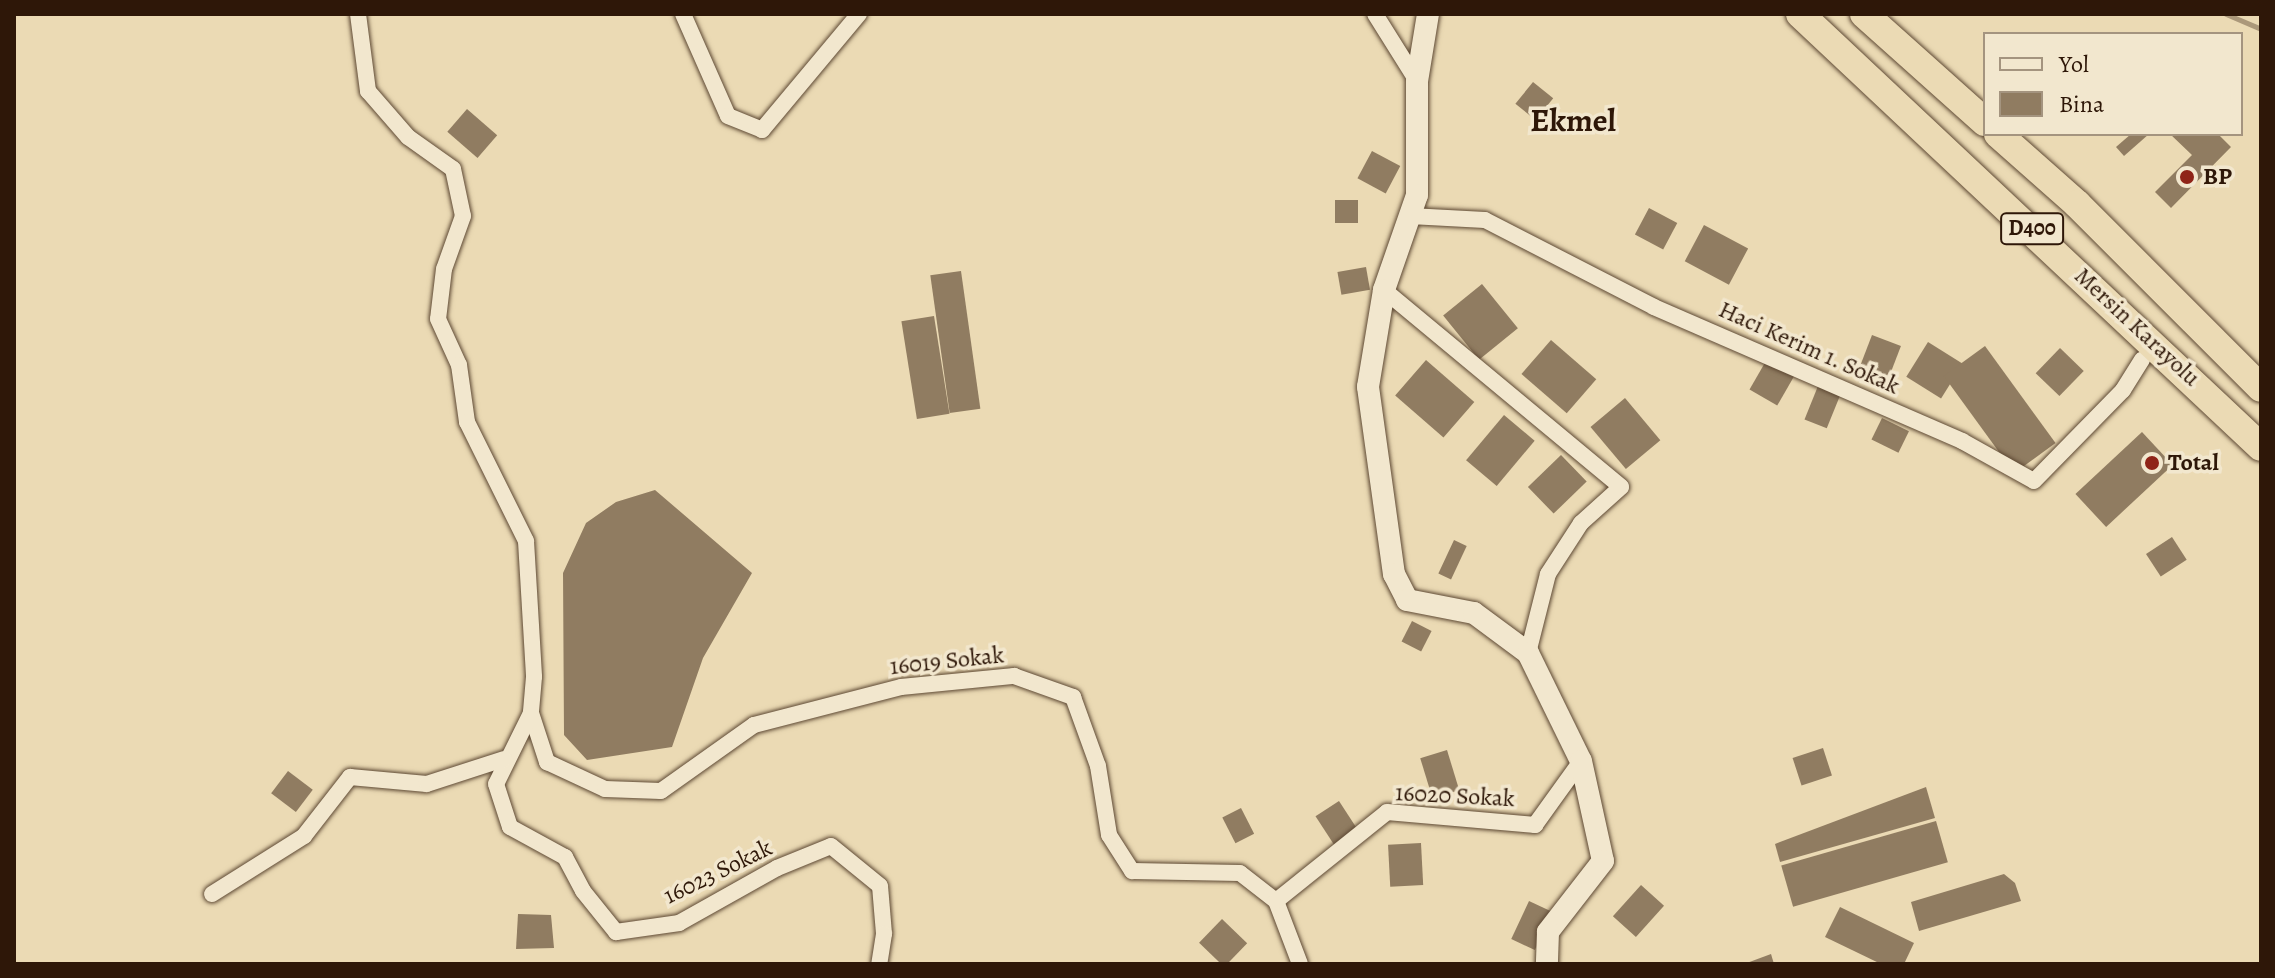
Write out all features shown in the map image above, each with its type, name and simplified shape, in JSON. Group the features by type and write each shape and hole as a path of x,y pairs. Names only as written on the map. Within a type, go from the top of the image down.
{"highway":[{"name":"Mersin Karayolu","path":"1800,14 2261,447"},
{"path":"1864,14 1983,120"},
{"name":"Mersin Karayolu","path":"2000,136 2077,204 2261,388"}],"street":[{"path":"358,14 368,91 408,137 453,169 463,216 444,269 438,319 459,365 467,422 526,541 534,677 531,713"},
{"path":"683,14 728,116 762,130 859,14"},
{"path":"1375,14 1417,81"},
{"path":"1428,14 1417,81 1417,195 1384,290 1368,387 1394,574 1407,600 1474,613 1528,653 1581,761 1603,861 1548,932 1547,964"},
{"name":"Haci Kerim 1. Sokak","path":"1410,216 1485,220 1654,307 1962,441 2034,481 2123,390 2142,359"},
{"path":"1384,290 1621,487 1581,523 1548,574 1528,653"},
{"name":"16019 Sokak","path":"531,713 547,762 605,789 661,791 754,725 901,687 1014,676 1073,697 1098,766 1109,835 1132,871 1240,873 1276,901"},
{"name":"16023 Sokak","path":"531,713 504,759 496,784 510,827 565,857 583,891 616,932 679,923 777,868 831,846 880,886 884,934 879,964"},
{"path":"212,894 304,836 350,777 427,784 504,759"},
{"name":"16020 Sokak","path":"1276,901 1387,812 1535,825 1581,761"},
{"path":"1276,901 1300,964"}],"building":[{"path":"1533,82 1553,98 1536,120 1515,104"},
{"path":"467,109 497,135 478,158 447,132"},
{"path":"2129,136 2147,136 2124,156 2116,147"},
{"path":"2172,136 2220,136 2231,147 2171,208 2155,192 2192,155"},
{"path":"1372,151 1400,166 1386,193 1357,178"},
{"path":"1335,200 1358,200 1358,223 1335,223"},
{"path":"1649,208 1677,223 1663,250 1635,234"},
{"path":"1704,225 1748,248 1729,285 1685,261"},
{"path":"1366,267 1370,290 1341,295 1337,272"},
{"path":"961,271 980,409 950,413 930,275"},
{"path":"1482,284 1518,328 1479,360 1443,315"},
{"path":"934,316 949,414 917,419 901,321"},
{"path":"1872,335 1901,346 1889,378 1860,367"},
{"path":"1551,340 1596,379 1567,413 1521,374"},
{"path":"1928,342 1963,364 1941,398 1906,377"},
{"path":"1985,346 2056,443 2014,473 1944,376"},
{"path":"2060,348 2084,371 2059,396 2036,373"},
{"path":"1770,354 1798,370 1777,406 1750,390"},
{"path":"1426,360 1474,402 1443,437 1395,395"},
{"path":"1818,386 1840,395 1827,428 1805,419"},
{"path":"1625,398 1660,440 1626,469 1591,427"},
{"path":"1504,415 1535,441 1497,486 1466,460"},
{"path":"1882,418 1909,431 1898,453 1871,440"},
{"path":"2142,432 2173,465 2106,527 2075,494"},
{"path":"1561,455 1587,482 1554,514 1528,487"},
{"path":"655,490 752,573 703,658 672,747 587,760 564,735 563,573 586,523 616,502"},
{"path":"2172,537 2187,560 2161,577 2146,554"},
{"path":"1454,540 1467,546 1451,579 1438,574"},
{"path":"1412,621 1432,631 1421,651 1402,641"},
{"path":"1823,748 1832,776 1802,785 1793,758"},
{"path":"1447,750 1459,790 1433,798 1420,758"},
{"path":"288,771 313,790 296,812 271,793"},
{"path":"1926,787 1935,818 1780,862 1775,844"},
{"path":"1339,801 1358,830 1335,846 1316,816"},
{"path":"1241,808 1254,834 1235,843 1222,818"},
{"path":"1936,821 1948,862 1793,907 1781,865"},
{"path":"1421,843 1423,885 1390,887 1388,845"},
{"path":"2004,874 2015,883 2021,901 1919,931 1911,902"},
{"path":"1641,885 1664,906 1636,937 1613,916"},
{"path":"1529,901 1553,912 1535,950 1511,939"},
{"path":"1840,907 1914,943 1904,964 1881,964 1825,937"},
{"path":"518,914 551,915 554,948 516,949"},
{"path":"1222,919 1247,943 1227,964 1221,964 1199,943"},
{"path":"1771,954 1774,964 1744,964"}],"waterway":[{"path":"2226,14 2261,29"}],"place":[{"name":"BP","path":"2187,177"},
{"name":"Total","path":"2152,463"}],"district":[{"name":"Ekmel","path":"1573,120"}]}
